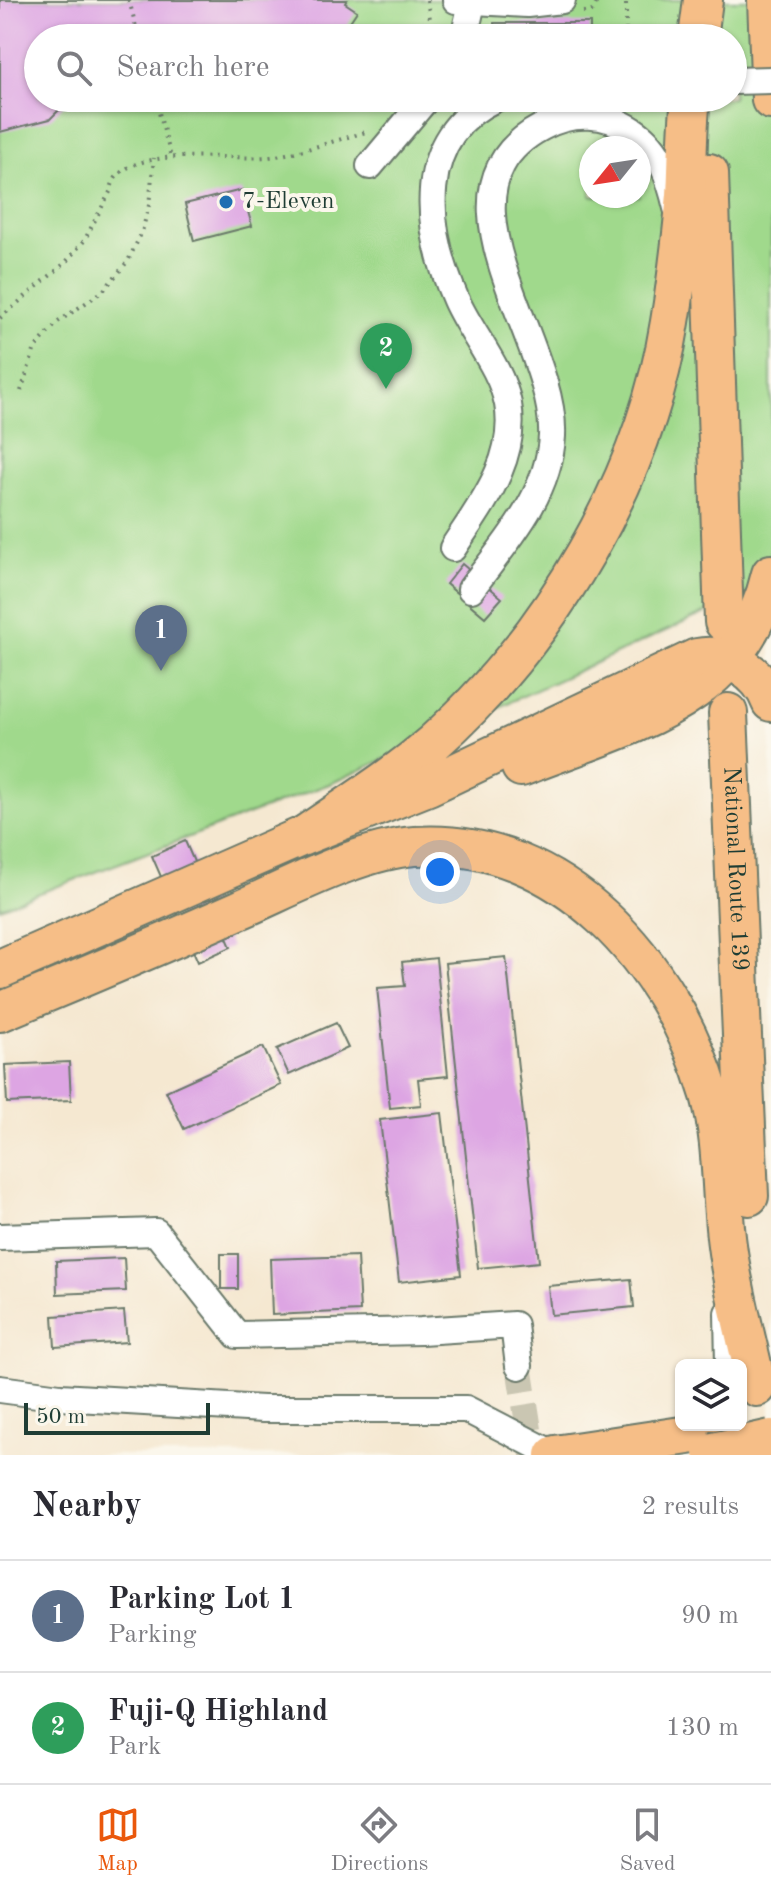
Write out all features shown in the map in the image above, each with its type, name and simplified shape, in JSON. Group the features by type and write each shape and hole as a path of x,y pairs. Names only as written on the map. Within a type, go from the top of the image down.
{"highway":[{"path":"701,24 705,0"},
{"path":"705,0 706,24"},
{"path":"767,0 771,100"},
{"path":"305,835 433,743 482,695 564,590 602,527 650,400 670,324 682,231 690,112"},
{"path":"708,112 710,268 724,622"},
{"path":"300,883 372,836 437,800 663,710 706,684 728,660 757,618 771,574"},
{"path":"0,969 305,835 428,786 687,663 714,655 728,660 752,674 771,702"},
{"name":"National Route 139","path":"728,713 752,1390 759,1455"},
{"path":"0,1012 300,883 364,858 413,846 454,848 521,864 555,880 588,904 630,944 681,1023 710,1095 722,1159 727,1244 752,1390 723,1438"},
{"path":"555,1455 723,1438 771,1439"}],"lane":[{"path":"464,24 464,1 534,4 562,0"},
{"path":"747,81 771,80"},
{"path":"370,166 415,112"},
{"path":"453,548 497,482 508,437 508,403 455,299 431,205 432,181 438,159 467,117 475,112"},
{"path":"471,589 531,508 552,437 550,395 503,272 493,225 490,191 502,161 522,137 556,119 583,115 614,120 642,136 657,152 672,186 682,231"},
{"path":"0,1237 156,1232 237,1335 359,1334 514,1325 519,1366"},
{"path":"0,1389 60,1397 263,1409 466,1409 555,1455"}],"path":[{"path":"129,0 135,24"},
{"path":"427,0 431,24"},
{"path":"626,0 626,24"},
{"path":"159,112 171,158"},
{"path":"0,318 75,252 111,190 113,180 125,167 154,158 274,157 372,130"},
{"path":"21,391 35,348 58,322 103,291 128,261 142,232 149,205 154,158"}],"green space":[{"path":"0,0 771,0 771,583 332,783 0,908"}],"building":[{"path":"0,0 347,0 345,3 357,11 348,24 24,24 24,112 57,112 50,119 0,132"},
{"path":"494,23 590,23 590,24"},
{"path":"242,190 252,226 194,241 185,204"},
{"path":"462,564 502,598 485,617 446,584"},
{"path":"185,841 231,947 198,962 152,856"},
{"path":"506,957 539,1262 478,1268 445,963"},
{"path":"436,958 448,1076 418,1079 421,1105 390,1108 377,988 405,986 402,962"},
{"path":"336,1023 348,1048 289,1075 277,1049"},
{"path":"263,1047 281,1085 184,1129 166,1091"},
{"path":"69,1062 71,1100 7,1103 5,1065"},
{"path":"442,1113 461,1275 399,1282 380,1120"},
{"path":"221,1254 238,1254 238,1289 221,1289"},
{"path":"357,1256 360,1311 272,1315 270,1259"},
{"path":"124,1258 126,1291 57,1294 56,1261"},
{"path":"631,1279 634,1307 551,1315 548,1286"},
{"path":"124,1311 127,1342 55,1347 53,1316"}],"tunnel":[{"path":"519,1366 533,1455"}],"place":[{"name":"7-Eleven","path":"226,202"},
{"name":"Fuji-Q Highland","path":"386,389"},
{"name":"Parking Lot 1","path":"161,671"}]}
